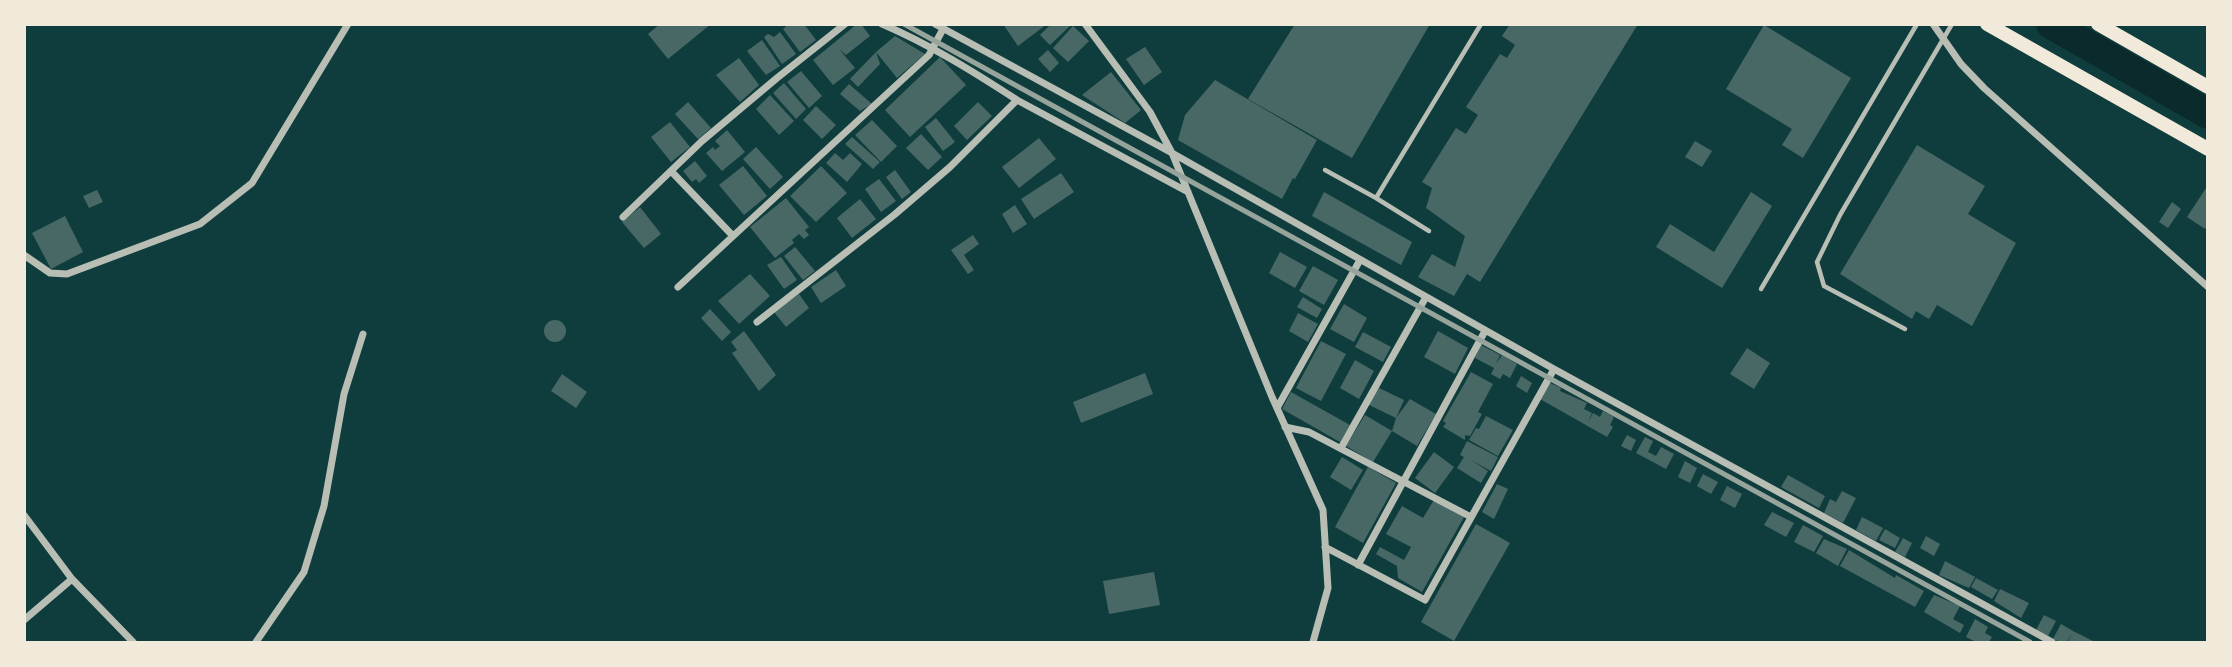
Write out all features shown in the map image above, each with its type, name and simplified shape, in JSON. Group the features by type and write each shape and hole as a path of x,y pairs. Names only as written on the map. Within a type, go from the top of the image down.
{"highway":[{"path":"1987,24 2207,149"},
{"path":"2098,25 2207,87"}],"street":[{"path":"24,255 50,273 67,274 200,224 252,183 348,24"},
{"path":"623,217 702,141 845,24"},
{"path":"882,24 1188,192"},
{"path":"935,24 1172,153 1485,331 2052,642"},
{"path":"1086,24 1150,112 1172,153 1285,427 1323,510 1328,588 1313,642"},
{"path":"1933,24 1961,64 1983,88 2207,287"},
{"path":"678,287 929,55 943,29"},
{"path":"757,322 884,223 950,167 1017,100"},
{"path":"671,171 733,236"},
{"path":"1277,408 1360,260"},
{"path":"1341,448 1426,297"},
{"path":"1358,565 1485,331"},
{"path":"256,642 304,572 324,506 344,394 363,334"},
{"path":"1325,547 1425,600 1554,369"},
{"path":"1285,427 1309,432 1471,517"},
{"path":"24,516 72,579 132,642"},
{"path":"24,620 72,579"}],"lane":[{"path":"1376,198 1481,24"},
{"path":"1761,289 1917,24"},
{"path":"1905,329 1824,286 1817,262 1840,215 1952,24"},
{"path":"1325,170 1429,231"}],"building":[{"path":"660,24 711,24 668,59 648,34"},
{"path":"789,24 804,24 816,40 800,52 783,29"},
{"path":"857,24 861,24 870,36 846,55 839,49 855,68 833,85 813,60"},
{"path":"1003,24 1047,24 1018,46"},
{"path":"1051,24 1072,24 1050,45 1040,35"},
{"path":"1295,24 1430,24 1352,158 1248,99"},
{"path":"1510,24 1638,24 1480,282 1467,274 1454,296 1418,277 1432,254 1455,267 1465,236 1426,208 1432,188 1422,182 1456,128 1466,134 1478,115 1466,107 1500,54 1507,58 1515,45 1502,36"},
{"path":"1764,25 1851,78 1803,158 1782,145 1792,129 1726,89"},
{"path":"1073,26 1089,41 1068,62 1053,48"},
{"path":"780,32 796,54 782,64 764,37 768,34 774,37"},
{"path":"895,36 925,54 897,78 876,52"},
{"path":"762,40 780,66 766,75 747,51"},
{"path":"1145,47 1162,72 1144,85 1126,59"},
{"path":"1048,50 1059,63 1050,72 1038,59"},
{"path":"876,52 880,64 858,87 850,79"},
{"path":"940,57 966,85 910,137 885,110"},
{"path":"739,58 759,85 740,102 716,75"},
{"path":"801,71 822,96 809,108 787,82"},
{"path":"1111,72 1141,110 1125,123 1082,95"},
{"path":"1215,80 1317,140 1282,199 1178,140 1185,115"},
{"path":"784,83 806,109 796,119 773,93"},
{"path":"849,84 872,104 860,111 840,94"},
{"path":"770,95 794,121 779,135 756,109"},
{"path":"688,102 711,128 698,139 675,114"},
{"path":"978,102 992,116 967,140 954,126"},
{"path":"816,106 836,125 822,139 803,120"},
{"path":"936,118 955,142 943,151 925,127"},
{"path":"872,120 897,146 881,162 855,135"},
{"path":"670,122 690,147 671,162 651,137"},
{"path":"727,130 745,152 722,171 706,153 713,147 715,150 720,146 715,141"},
{"path":"921,134 942,157 928,170 906,148"},
{"path":"852,137 880,162 873,169 845,144"},
{"path":"1039,138 1056,159 1019,188 1002,167"},
{"path":"1695,141 1712,151 1702,167 1685,157"},
{"path":"1917,145 1985,186 1968,214 2016,243 1972,326 1937,305 1929,319 1916,311 1912,319 1840,274"},
{"path":"756,147 783,177 770,189 743,159"},
{"path":"835,153 843,160 850,153 862,164 847,182 826,163"},
{"path":"695,161 707,176 699,183 696,179 692,182 683,171"},
{"path":"743,166 767,196 744,215 719,185"},
{"path":"821,166 847,193 816,222 790,196"},
{"path":"895,170 911,192 902,199 886,177"},
{"path":"1061,173 1074,192 1034,219 1021,199"},
{"path":"879,179 896,201 881,212 865,189"},
{"path":"2208,185 2208,224 2205,229 2187,217"},
{"path":"97,190 103,202 89,208 83,196"},
{"path":"1324,192 1412,242 1401,265 1312,216"},
{"path":"1751,192 1772,206 1722,288 1656,247 1670,224 1714,252"},
{"path":"786,198 809,227 805,230 809,235 804,239 799,234 792,240 794,243 775,258 750,227"},
{"path":"860,199 876,219 852,238 837,218"},
{"path":"2172,202 2181,209 2168,228 2159,222"},
{"path":"1015,205 1027,224 1013,233 1002,214"},
{"path":"640,207 661,234 644,248 622,222"},
{"path":"65,216 83,252 51,269 32,233"},
{"path":"973,235 979,244 964,255 974,270 968,274 951,250"},
{"path":"795,247 815,271 803,280 784,256"},
{"path":"1280,252 1307,267 1295,288 1269,273"},
{"path":"781,257 797,280 784,289 767,265"},
{"path":"1313,266 1338,280 1324,305 1299,291"},
{"path":"836,270 846,286 821,303 811,287"},
{"path":"750,274 770,296 739,324 718,301"},
{"path":"799,294 809,308 786,327 774,312"},
{"path":"1303,297 1322,309 1317,318 1297,307"},
{"path":"1344,304 1367,318 1354,342 1330,329"},
{"path":"710,309 731,332 722,341 701,318"},
{"path":"1298,313 1318,324 1308,342 1289,331"},
{"path":"555,320 563,323 566,331 563,339 555,342 547,339 544,331 547,323"},
{"path":"744,331 776,375 759,391 732,353 737,350 731,342"},
{"path":"1438,331 1468,348 1455,374 1424,357"},
{"path":"1363,332 1391,347 1383,362 1355,347"},
{"path":"1321,341 1346,354 1321,401 1296,388"},
{"path":"1481,345 1500,355 1496,364 1502,355 1517,364 1510,378 1503,374 1500,379 1491,374 1494,368 1475,358"},
{"path":"1747,348 1770,363 1754,389 1730,374"},
{"path":"1355,360 1374,371 1359,399 1340,388"},
{"path":"1471,372 1493,384 1478,412 1482,414 1470,436 1465,435 1465,440 1443,427 1446,423 1443,421"},
{"path":"1145,373 1153,394 1081,423 1073,402"},
{"path":"562,374 587,392 576,408 551,391"},
{"path":"1521,376 1532,383 1527,393 1516,386"},
{"path":"1548,382 1561,388 1560,391 1587,403 1584,409 1592,413 1588,422 1593,413 1600,417 1603,411 1614,417 1610,425 1613,427 1607,437 1540,399"},
{"path":"1379,388 1404,400 1396,418 1367,404"},
{"path":"1291,392 1350,425 1340,442 1282,409"},
{"path":"1410,399 1436,414 1417,446 1392,431 1396,418"},
{"path":"1365,415 1392,431 1373,462 1346,446"},
{"path":"1486,416 1513,430 1498,456 1469,440"},
{"path":"1627,435 1636,440 1631,451 1621,446"},
{"path":"1645,437 1653,441 1648,452 1656,456 1661,447 1674,454 1666,469 1636,453"},
{"path":"1467,441 1498,457 1491,471 1471,460 1488,471 1481,483 1457,468 1464,457 1460,455"},
{"path":"1434,452 1454,467 1435,493 1415,478"},
{"path":"1342,457 1363,470 1351,490 1330,477"},
{"path":"1685,461 1697,468 1690,483 1678,477"},
{"path":"1368,467 1396,483 1363,543 1335,527"},
{"path":"1703,474 1718,482 1711,494 1697,486"},
{"path":"1788,475 1825,496 1819,508 1781,487"},
{"path":"1497,484 1508,489 1494,519 1482,512"},
{"path":"1727,486 1742,494 1735,508 1720,500"},
{"path":"1842,491 1856,498 1843,523 1824,513 1830,499 1836,502"},
{"path":"1434,500 1464,517 1422,592 1398,578 1397,566 1376,554 1380,547 1404,560 1411,547 1386,534 1402,506 1423,518"},
{"path":"1772,512 1794,523 1786,537 1764,525"},
{"path":"1862,517 1883,528 1876,541 1856,530"},
{"path":"1476,524 1510,543 1454,641 1421,622"},
{"path":"1803,525 1823,536 1814,552 1794,542"},
{"path":"1885,529 1900,538 1895,548 1879,540"},
{"path":"1926,536 1940,544 1934,556 1920,548"},
{"path":"1903,538 1912,543 1905,557 1895,552"},
{"path":"1824,539 1847,549 1838,566 1816,553"},
{"path":"1849,550 1895,578 1896,575 1924,591 1915,607 1840,566"},
{"path":"1945,561 1975,577 1969,588 1939,575"},
{"path":"1154,572 1160,605 1109,614 1103,581"},
{"path":"1976,578 1998,590 1992,599 1971,587"},
{"path":"2000,589 2029,603 2021,618 1994,601"},
{"path":"1934,595 1960,606 1953,619 1964,625 1960,633 1924,612"},
{"path":"2044,615 2056,621 2048,636 2036,630"},
{"path":"1975,619 1988,627 1985,633 1992,637 1989,642 1976,642 1966,637"},
{"path":"2061,624 2095,642 2068,642 2072,633 2067,642 2053,639"}],"waterway":[{"path":"2051,24 2208,114"}],"railway":[{"path":"904,24 2030,642"}]}
